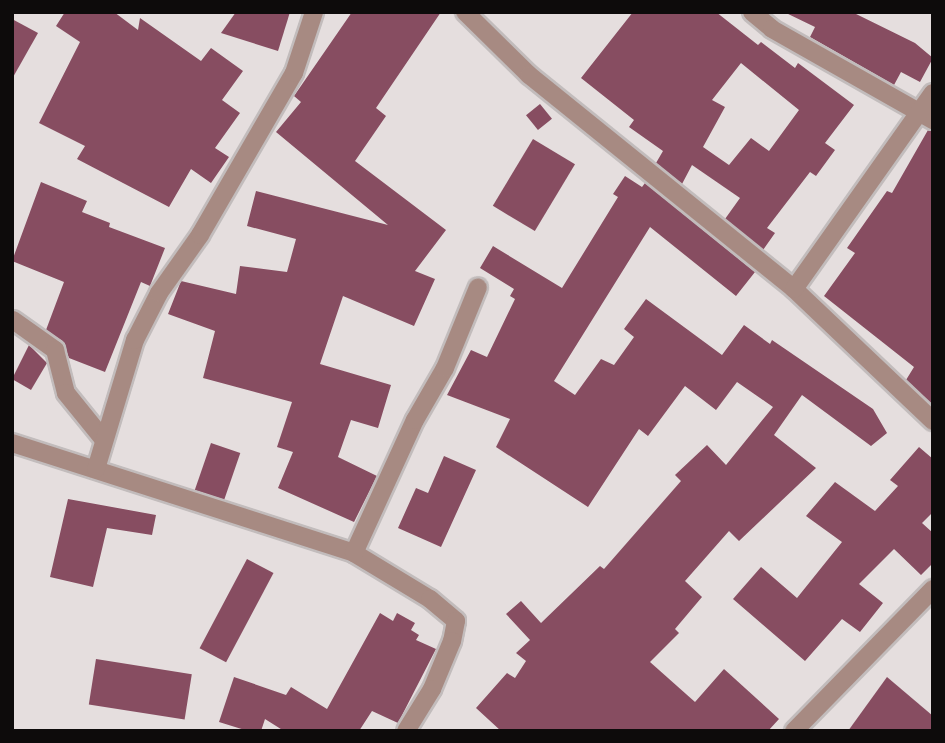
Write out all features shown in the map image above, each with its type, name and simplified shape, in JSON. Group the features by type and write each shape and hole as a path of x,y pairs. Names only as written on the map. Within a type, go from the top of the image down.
{"street":[{"path":"96,469 135,341 159,293 200,235 294,73 314,12"},
{"path":"465,12 529,75 794,289 933,421"},
{"path":"752,12 772,29 927,117"},
{"path":"794,289 927,117 933,93"},
{"path":"354,553 415,420 445,368 478,287"},
{"path":"12,325 13,318 55,350 66,393 104,440"},
{"path":"12,443 354,553 456,621 432,689 406,731"},
{"path":"794,731 933,589"}],"building":[{"path":"65,12 114,12 138,30 140,18 201,61 211,48 243,71 222,100 240,113 215,148 229,157 211,183 191,169 169,207 77,159 85,146 39,123 80,42 56,26"},
{"path":"236,12 290,12 278,51 221,33"},
{"path":"352,12 441,12 376,108 386,116 355,161 446,230 415,271 435,279 414,326 343,296 320,364 391,385 378,428 351,420 338,457 377,476 354,522 278,488 293,452 277,447 292,402 203,378 215,331 168,314 181,281 236,294 240,266 287,272 296,239 247,226 256,191 388,225 276,132 301,102 294,96"},
{"path":"633,12 716,12 758,45 761,42 795,68 798,63 854,105 825,143 835,150 816,176 810,172 767,228 775,233 763,250 725,219 740,198 692,165 682,184 656,163 663,151 629,127 634,120 581,78","holes":["741,63 799,110 769,151 751,138 729,165 703,147 725,107 712,100"]},
{"path":"784,12 852,12 915,43 933,58 920,82 901,72 894,85 810,37 815,27"},
{"path":"12,19 38,33 12,79"},
{"path":"540,104 552,119 538,130 526,115"},
{"path":"928,130 933,131 933,405 906,380 914,367 824,296 855,253 847,248 887,191 892,193"},
{"path":"533,139 575,164 535,231 493,206"},
{"path":"625,176 642,187 645,183 755,272 736,296 650,227 554,381 575,395 601,359 614,365 634,337 624,329 646,299 722,355 744,325 770,344 772,340 873,409 887,433 871,446 802,395 774,435 816,468 739,541 729,531 685,581 702,597 675,629 679,633 650,662 695,702 724,669 779,719 768,731 501,731 476,708 507,673 515,678 526,661 516,653 530,640 506,614 521,601 541,623 600,566 604,569 681,481 675,475 707,445 726,465 773,407 737,382 716,410 685,386 648,436 639,429 588,507 496,447 510,419 447,395 471,350 487,357 515,299 510,296 514,289 480,268 493,246 562,288 618,197 613,194"},
{"path":"41,182 87,201 82,212 110,223 109,227 165,248 150,286 141,282 105,372 69,358 62,341 46,330 64,282 12,261"},
{"path":"29,345 47,363 31,390 12,379"},
{"path":"211,443 240,453 224,500 195,490"},
{"path":"919,447 933,459 933,512 922,523 933,533 933,563 921,575 894,549 859,584 883,603 860,632 842,619 805,661 733,599 761,567 797,598 842,542 806,516 835,482 875,511 898,486 890,480"},
{"path":"444,456 476,470 441,547 398,528 416,488 428,493"},
{"path":"68,499 156,515 152,535 107,528 93,587 50,577"},
{"path":"247,559 273,573 226,662 200,648"},
{"path":"380,613 393,621 397,613 415,623 411,630 419,635 416,640 436,649 398,723 372,711 359,731 284,731 265,719 261,731 248,731 219,722 234,677 286,695 291,687 327,709"},
{"path":"96,659 192,674 185,720 89,704"},
{"path":"887,677 933,716 933,731 848,731"}]}
